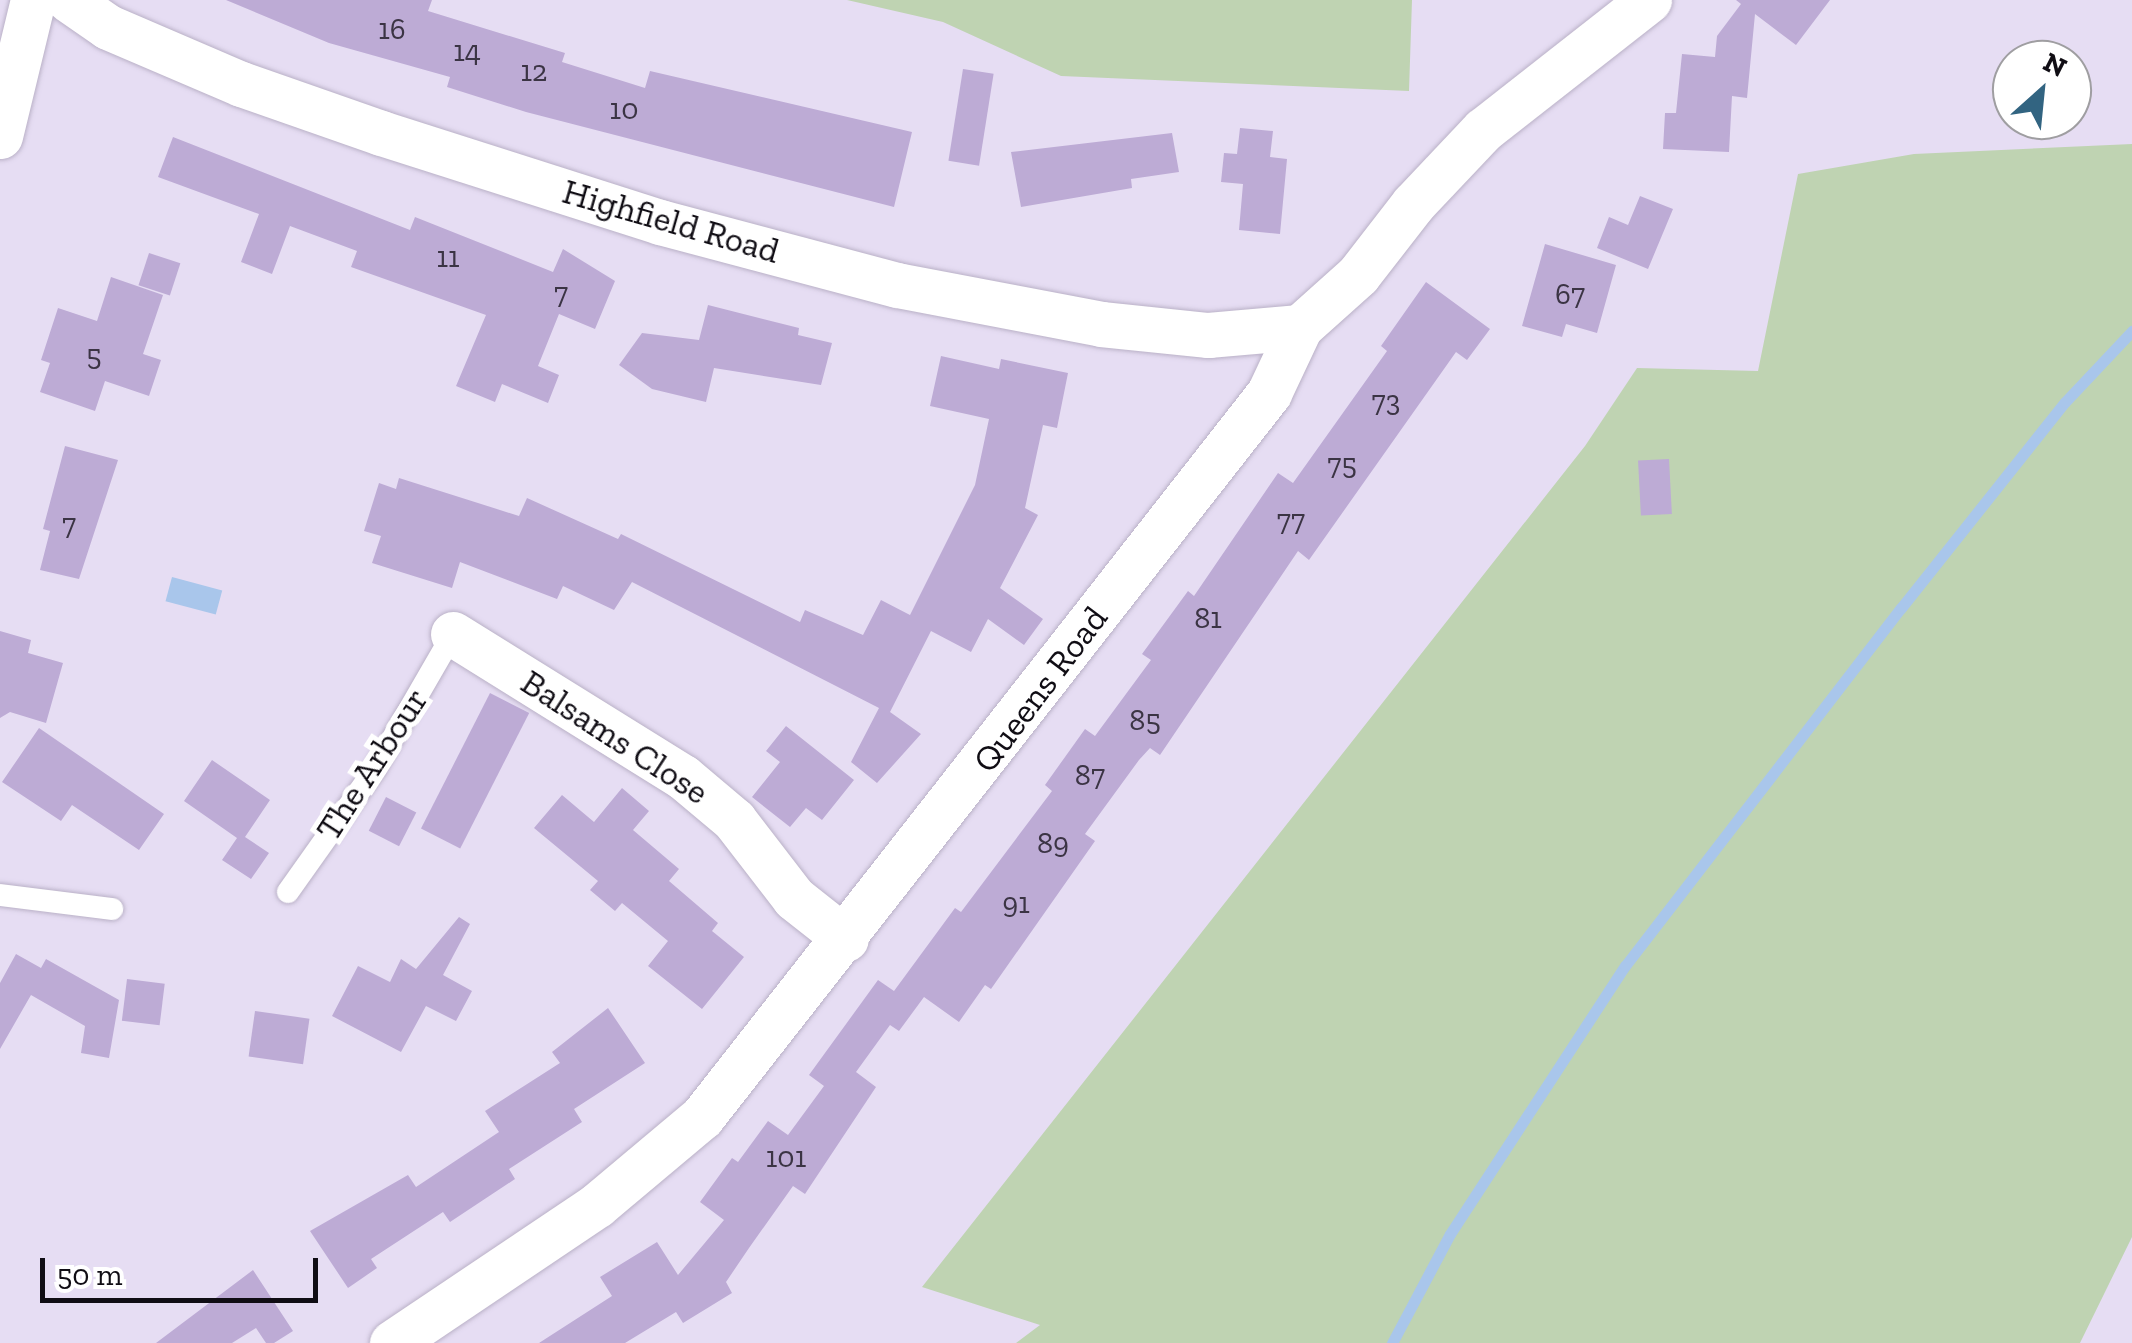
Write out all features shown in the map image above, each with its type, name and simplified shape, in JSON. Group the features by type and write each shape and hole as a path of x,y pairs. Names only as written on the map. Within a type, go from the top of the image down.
{"street":[{"path":"0,136 33,0"},
{"name":"Highfield Road","path":"69,0 108,26 174,56 346,121 642,216 897,285 1101,324 1208,336 1300,326"},
{"name":"Queens Road","path":"392,1343 650,1164 702,1116 846,939 1268,393 1300,326 1358,275 1412,204 1483,130 1650,0"},
{"name":"Balsams Close","path":"454,634 683,777 734,820 794,898 846,939"}],"lane":[{"name":"The Arbour","path":"288,892 375,768 454,634"},
{"path":"0,895 112,909"}],"green space":[{"path":"847,0 1412,0 1409,91 1061,76 943,22"},
{"path":"2132,144 2132,1237 2080,1343 1016,1343 1040,1325 922,1287 1585,446 1637,368 1758,371 1798,174 1914,154"}],"water":[{"path":"172,577 222,590 216,615 166,601"}],"building":[{"path":"226,0 432,0 428,11 565,53 562,62 645,88 650,71 912,132 894,207 526,112 447,87 450,77 329,43"},
{"path":"1736,0 1830,0 1796,45 1755,14 1747,98 1732,96 1729,152 1663,149 1665,113 1676,113 1682,54 1715,57 1717,36 1741,4"},
{"path":"963,69 994,74 979,166 948,161"},
{"path":"1240,128 1273,131 1270,157 1287,159 1280,234 1239,230 1243,184 1221,182 1224,153 1237,154"},
{"path":"1172,133 1179,172 1131,179 1132,188 1021,207 1011,152"},
{"path":"173,137 410,230 415,217 553,272 563,249 615,281 595,329 559,314 538,366 559,375 548,403 502,384 495,402 456,386 486,315 351,267 357,251 290,226 272,274 241,262 259,214 158,177"},
{"path":"1640,196 1673,209 1648,269 1597,248 1609,217 1628,225"},
{"path":"1545,244 1616,265 1597,333 1566,324 1562,337 1522,326"},
{"path":"149,253 180,263 170,296 138,285"},
{"path":"111,277 163,295 143,354 161,360 149,396 105,381 95,411 40,392 50,363 41,360 58,308 97,321"},
{"path":"1426,282 1490,329 1467,360 1456,352 1309,560 1298,551 1160,755 1150,748 1139,760 1085,834 1095,841 991,989 985,985 959,1022 924,997 899,1031 890,1025 856,1072 876,1087 805,1194 793,1186 749,1248 726,1282 732,1293 683,1323 676,1312 625,1343 539,1343 612,1296 600,1277 657,1242 678,1275 724,1220 700,1202 732,1158 738,1162 768,1121 788,1135 824,1086 809,1075 878,980 894,991 955,908 961,912 1052,791 1045,785 1085,729 1095,736 1151,660 1142,654 1188,591 1194,596 1278,473 1293,483 1387,351 1381,346"},
{"path":"708,305 799,328 798,335 832,343 821,385 714,368 706,402 652,389 619,365 642,333 699,340"},
{"path":"941,356 999,369 1001,359 1068,373 1057,428 1043,425 1025,508 1038,515 1000,588 1043,619 1024,645 988,619 971,652 931,631 890,712 921,734 877,783 851,762 879,708 632,582 614,610 563,586 557,599 460,562 452,588 372,563 381,536 364,531 379,483 396,489 399,478 519,516 527,498 618,539 621,534 800,622 805,610 863,635 881,600 910,615 975,485 989,419 930,406"},
{"path":"65,446 118,460 79,579 40,570 50,531 43,529"},
{"path":"1669,459 1672,514 1641,516 1638,461"},
{"path":"0,631 31,640 28,653 63,663 46,723 10,712 0,718"},
{"path":"490,693 529,713 460,848 421,828"},
{"path":"786,726 854,780 822,820 806,808 790,827 752,797 780,762 766,751"},
{"path":"39,728 164,814 139,850 72,805 61,821 2,782"},
{"path":"212,760 270,800 245,837 269,853 251,879 222,860 237,838 184,801"},
{"path":"622,788 649,811 633,830 679,869 669,881 718,923 712,931 744,957 702,1009 648,966 668,941 622,903 615,911 590,890 598,881 534,828 562,795 594,822"},
{"path":"386,797 416,812 399,846 369,831"},
{"path":"459,917 470,924 443,975 472,991 456,1021 426,1006 401,1052 332,1016 358,966 390,982 401,959 416,969"},
{"path":"16,954 41,968 46,959 119,1000 109,1058 81,1053 85,1026 31,995 0,1049 0,983"},
{"path":"127,979 165,984 160,1025 122,1021"},
{"path":"608,1008 645,1063 574,1109 582,1122 509,1169 515,1179 450,1222 443,1212 371,1259 377,1268 348,1288 310,1231 408,1175 416,1187 499,1132 485,1111 560,1063 552,1052"},
{"path":"255,1011 309,1019 303,1064 249,1057"},
{"path":"253,1270 293,1331 274,1343 266,1343 256,1328 232,1343 156,1343"}],"waterway":[{"path":"1392,1343 1450,1234 1625,966 2065,402 2132,331"}]}
